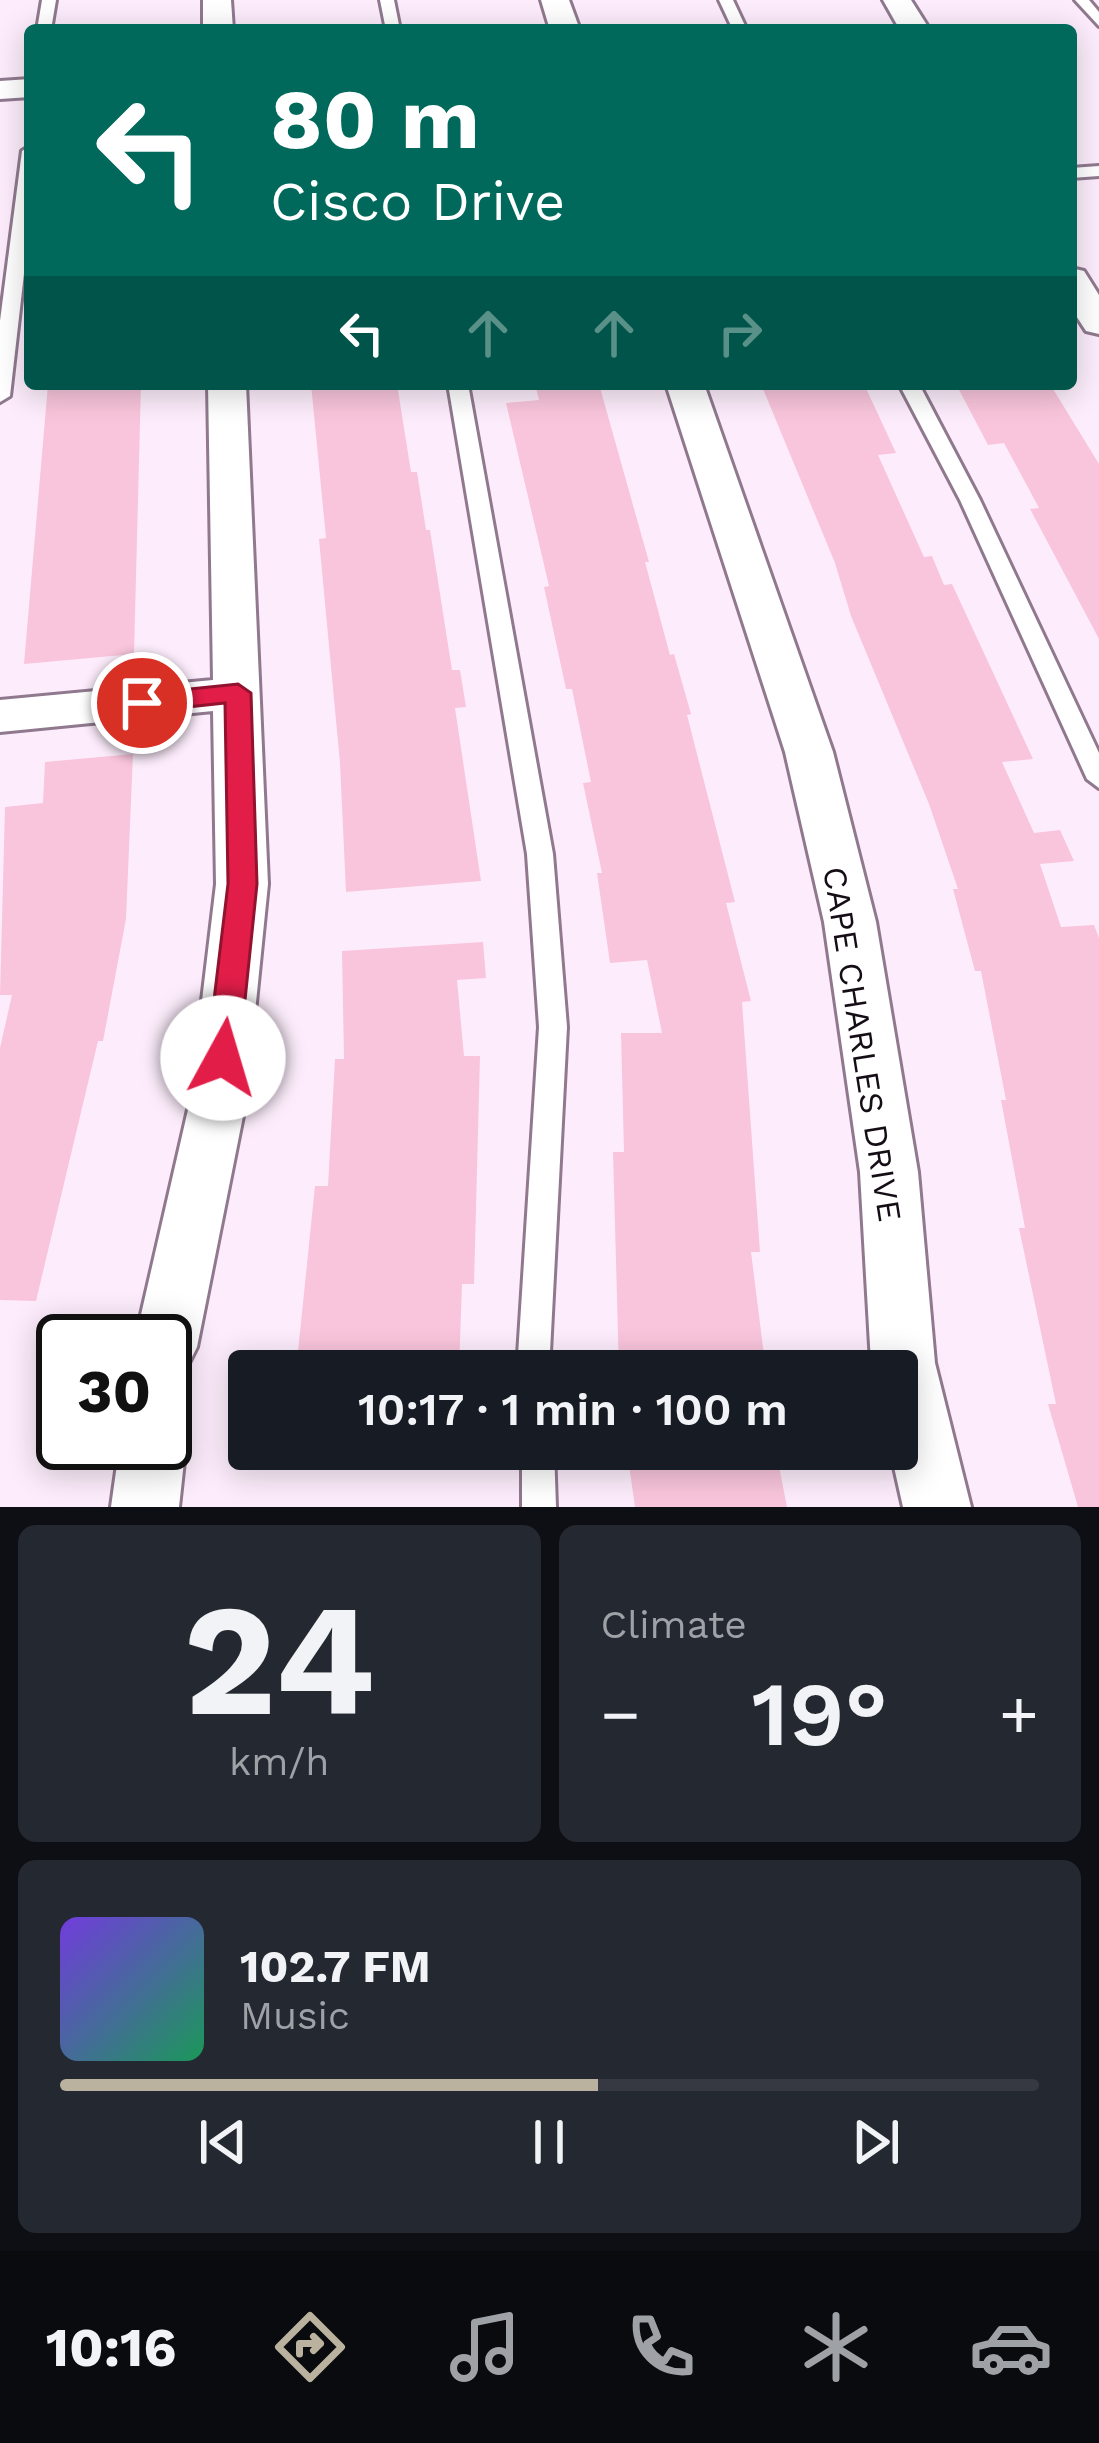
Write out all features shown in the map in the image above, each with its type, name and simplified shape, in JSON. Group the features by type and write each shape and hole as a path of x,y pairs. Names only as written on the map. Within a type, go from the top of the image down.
{"street":[{"path":"1077,288 1099,323"},
{"path":"172,1314 218,1101 242,884 227,390"},
{"name":"CAPE CHARLES DRIVE","path":"688,390 808,752 850,922 889,1172 903,1363 937,1507"},
{"path":"0,716 238,693"},
{"path":"145,1507 150,1470"}],"lane":[{"path":"1082,0 1099,22"},
{"path":"0,397 24,200"},
{"path":"459,390 537,834 547,920 553,1027 533,1350"},
{"path":"912,390 970,500 1099,779"},
{"path":"538,1470 538,1507"}],"building":[{"path":"47,390 141,390 134,654 24,664"},
{"path":"312,390 398,390 411,472 417,472 426,530 430,530 452,670 460,670 466,707 455,708 481,881 346,892 340,763 319,539 326,538"},
{"path":"536,390 601,390 670,655 674,654 691,714 687,715 735,902 726,903 751,1001 742,1002 760,1252 751,1252 763,1350 618,1350 613,1152 624,1152 621,1033 662,1033 647,960 610,963 597,873 602,873 583,783 591,782 572,689 566,689 544,587 549,586 506,403 539,400"},
{"path":"763,390 867,390 896,453 878,455 924,557 932,556 944,585 952,584 1033,759 1002,762 1034,833 1060,830 1074,861 1040,864 1061,927 1094,925 1099,938 1099,1507 1078,1507 1048,1404 1056,1404 1019,1228 1025,1228 981,971 975,971 953,889 958,889 929,804 851,616 835,563"},
{"path":"959,390 1054,390 1099,464 1099,639 1030,509 1039,508 1004,443 988,445"},
{"path":"133,754 126,919 103,1041 98,1041 36,1301 0,1300 0,1048 12,995 0,995 5,807 43,803 45,762"},
{"path":"483,942 486,978 457,980 464,1056 480,1056 474,1284 462,1284 460,1350 298,1350 315,1186 328,1186 335,1059 344,1059 342,951"},
{"path":"630,1470 780,1470 787,1507 635,1507"}],"route":[{"path":"142,703 238,693 242,884 223,1058"}]}
